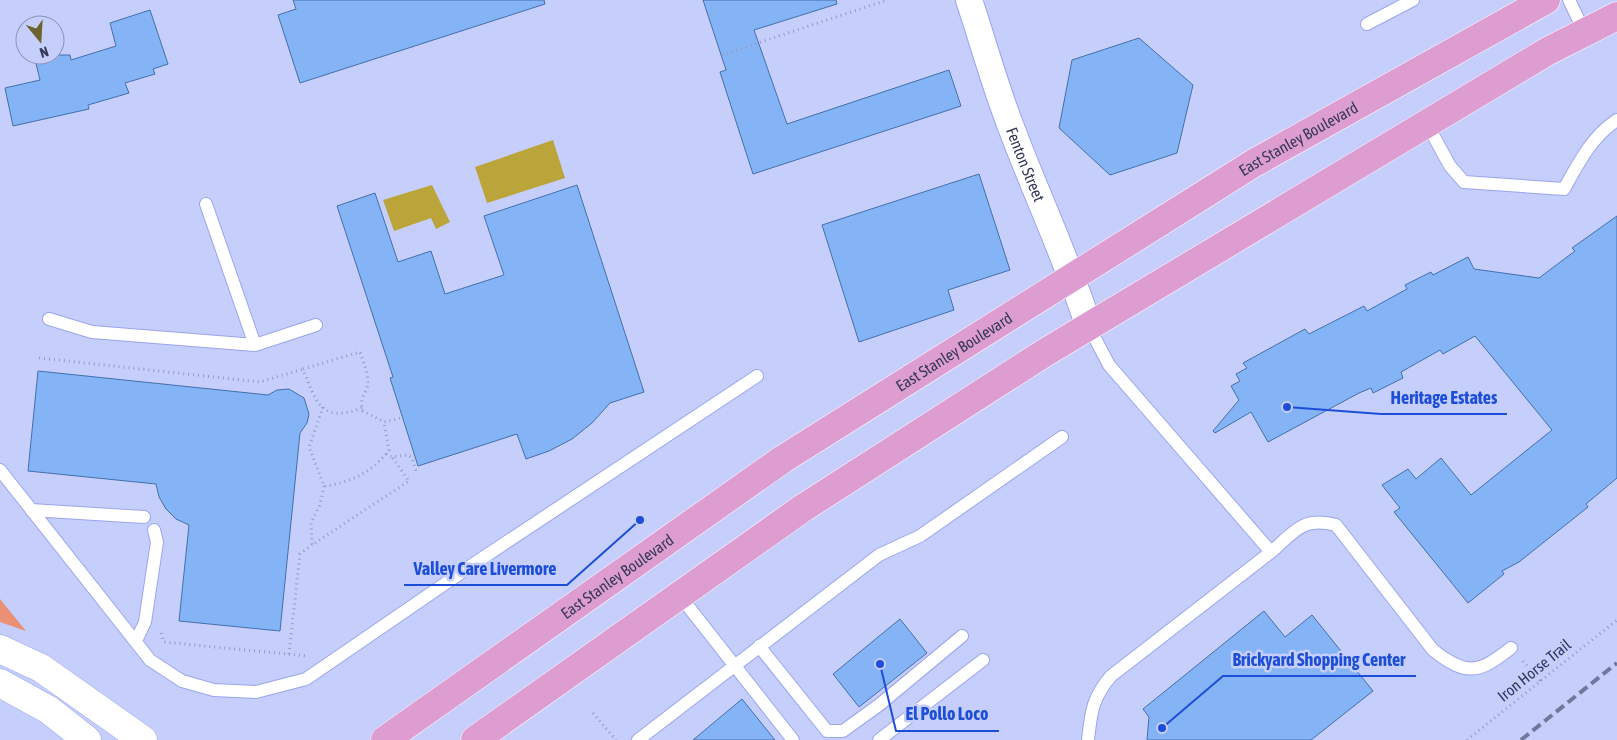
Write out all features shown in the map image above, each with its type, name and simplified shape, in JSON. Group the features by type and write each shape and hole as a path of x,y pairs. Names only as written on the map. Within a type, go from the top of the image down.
{"main road":[{"name":"East Stanley Boulevard","path":"385,740 783,460 1254,163 1546,0"},
{"path":"474,740 803,508 1090,326 1548,51 1617,16"},
{"path":"0,649 48,673 142,740"},
{"path":"0,683 49,710 87,740"}],"street":[{"name":"Fenton Street","path":"969,0 1010,126 1049,225 1073,276 1090,326"}],"lane":[{"path":"1367,24 1413,0"},
{"path":"1569,0 1585,33"},
{"path":"1426,124 1450,166 1464,182 1564,189 1582,156 1609,125 1617,120"},
{"path":"206,204 254,345"},
{"path":"50,319 92,332 254,345 316,325"},
{"path":"1090,326 1109,365 1271,552"},
{"path":"0,470 150,660 182,681 214,690 256,692 306,679 757,376"},
{"path":"638,740 879,555 920,536 1062,437"},
{"path":"31,510 144,517"},
{"path":"1088,740 1092,709 1098,691 1111,676 1271,552 1300,527 1319,520 1336,525 1433,650 1452,664 1472,669 1489,665 1511,648"},
{"path":"136,641 146,613 158,542 154,530"},
{"path":"680,596 794,740"},
{"path":"759,646 827,731 843,731 879,705 962,636"},
{"path":"879,740 982,660"}],"path":[{"path":"722,55 887,0"},
{"path":"39,358 260,382 360,352 368,382 360,403 363,411 384,422 401,418"},
{"path":"303,369 317,403 328,412 350,412 362,408"},
{"path":"312,546 312,523 320,506 324,486 309,447 323,407"},
{"path":"324,486 341,484 380,463 389,450 384,422"},
{"path":"289,654 300,554 409,481 392,457 386,454"},
{"path":"392,457 408,455 412,458 416,471"},
{"name":"Iron Horse Trail","path":"1467,740 1617,620"},
{"path":"162,624 161,633 164,642 307,656"},
{"path":"1511,648 1540,682"},
{"path":"594,713 616,740"}],"shaded area":[{"path":"553,140 565,178 487,203 475,167"},
{"path":"432,185 450,222 436,229 431,218 394,231 383,200"},
{"path":"0,599 26,631 0,622"}],"building":[{"path":"293,0 544,0 545,4 300,83 278,15 296,9"},
{"path":"703,0 836,0 837,4 754,30 787,124 949,70 961,106 753,174 720,72 726,70"},
{"path":"150,10 168,64 153,69 155,74 125,83 129,93 88,105 89,109 13,126 5,88 40,80 36,65 65,65 65,55 70,55 71,60 116,46 110,23"},
{"path":"1139,38 1193,85 1177,153 1110,175 1059,128 1072,60"},
{"path":"979,174 1010,270 948,290 954,310 859,342 822,225"},
{"path":"577,185 644,392 610,403 592,423 572,439 549,451 526,459 517,434 418,466 390,378 393,377 337,206 375,193 398,262 431,251 445,294 504,275 484,216"},
{"path":"1617,216 1617,478 1586,504 1588,507 1519,562 1502,571 1504,574 1468,603 1394,512 1400,508 1382,485 1408,469 1416,479 1441,458 1471,495 1552,430 1475,336 1443,354 1440,350 1401,372 1403,378 1373,393 1371,388 1359,393 1268,442 1251,412 1215,433 1213,431 1239,400 1231,386 1240,381 1236,374 1247,368 1243,363 1305,329 1309,334 1364,306 1367,311 1407,289 1405,285 1431,272 1433,275 1468,257 1474,269 1539,278 1575,251 1572,248"},
{"path":"38,371 268,395 277,390 289,389 304,398 309,414 307,423 300,433 280,631 179,621 189,525 176,519 166,509 159,497 156,484 28,471"},
{"path":"1264,611 1285,637 1312,615 1373,691 1311,740 1147,740 1149,717 1143,709"},
{"path":"900,619 927,653 859,707 833,674"},
{"path":"742,699 775,740 693,740"}],"railway":[{"path":"1521,740 1617,663"}],"place":[{"name":"Heritage Estates","path":"1287,407"},
{"name":"Valley Care Livermore","path":"640,520"},
{"name":"El Pollo Loco","path":"880,664"},
{"name":"Brickyard Shopping Center","path":"1162,728"}]}
